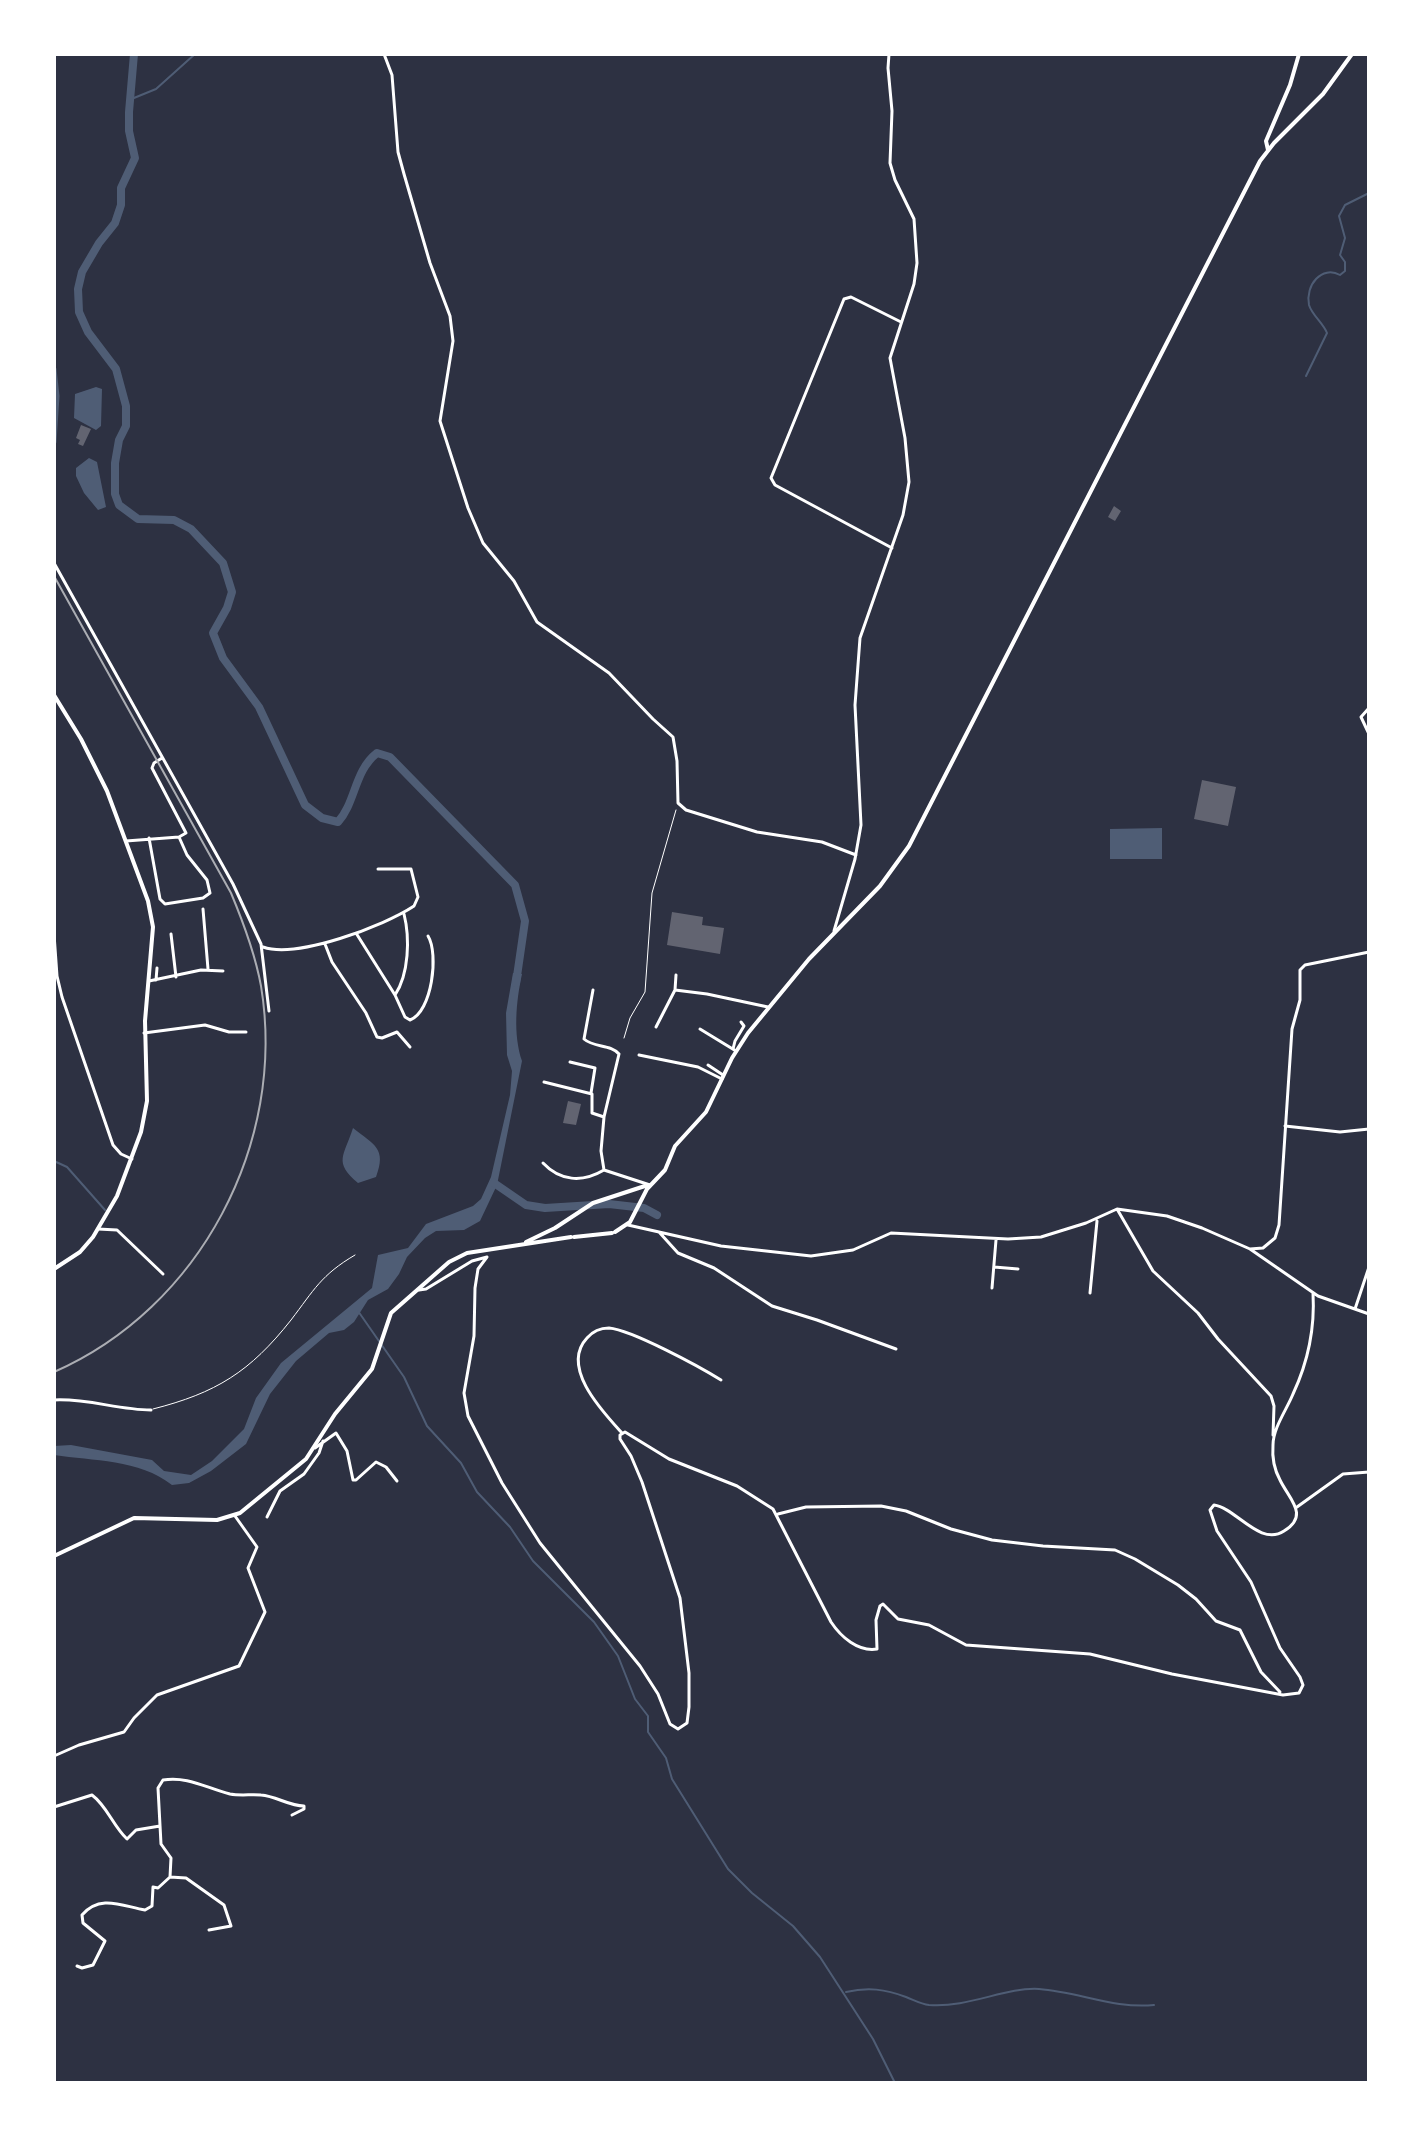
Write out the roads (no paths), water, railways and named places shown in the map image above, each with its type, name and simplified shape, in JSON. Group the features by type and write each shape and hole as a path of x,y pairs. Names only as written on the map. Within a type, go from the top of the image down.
{"main road":[{"path":"1268,150 1266,141 1290,85 1299,54"},
{"path":"54,1556 134,1518 217,1520 235,1516 294,1471 315,1448 333,1416 372,1369 391,1313 460,1255 614,1232 630,1223 650,1185 663,1173 675,1146 706,1112 735,1050 768,1007 888,876 917,832 1204,268 1268,150 1323,94 1352,54"},
{"path":"54,695 95,767 151,912 144,1033 147,1106 132,1159 117,1196 84,1248 54,1269"},
{"path":"522,1244 555,1228 593,1203 650,1185"},
{"path":"631,1190 642,1198"},
{"path":"555,1228 553,1235 558,1239"}],"street":[{"path":"384,54 391,65 398,152 430,263 450,316 453,341 440,421 468,508 483,543 525,597 537,622 609,673 673,737 678,803 686,810 757,832 822,842 856,855"},
{"path":"833,934 856,855 862,816 855,721 859,640 892,548 909,482 905,438 890,360 914,284 917,263 914,219 890,163 892,108 889,54"},
{"path":"892,548 775,485 771,478 844,299 851,297 901,322"},
{"path":"54,563 233,884 261,944 269,1011"},
{"path":"1369,708 1361,718 1369,734"},
{"path":"126,841 185,834 185,828 152,767 162,758"},
{"path":"149,838 160,899 165,904 203,898 210,893 207,880 189,857 179,837"},
{"path":"261,944 267,949 281,949 325,942 356,933 413,907 418,900 412,871 407,867 378,869"},
{"path":"203,909 208,970"},
{"path":"395,995 404,973 407,929 404,912"},
{"path":"356,933 407,1020 416,1018 429,999 432,942 428,936"},
{"path":"54,934 57,980 78,1051 113,1145 121,1154 132,1159"},
{"path":"171,934 176,977"},
{"path":"325,942 332,962 366,1013 377,1037 383,1038 397,1032 410,1047"},
{"path":"1250,1249 1263,1248 1277,1234 1292,1027 1300,1000 1300,970 1305,965 1369,952"},
{"path":"156,981 157,968"},
{"path":"149,981 208,970 223,971"},
{"path":"656,1027 675,990 676,975"},
{"path":"593,990 584,1039 588,1043 614,1049 619,1054 604,1117 601,1151 604,1170"},
{"path":"675,990 768,1007"},
{"path":"735,1050 735,1041 744,1026 741,1022"},
{"path":"144,1033 205,1025 227,1032 246,1032"},
{"path":"700,1029 735,1050"},
{"path":"639,1055 694,1066 722,1077"},
{"path":"570,1062 595,1068 592,1113 604,1117"},
{"path":"708,1065 722,1077"},
{"path":"544,1082 591,1093"},
{"path":"1284,1126 1340,1132 1369,1129"},
{"path":"543,1163 553,1173 574,1179 590,1177 604,1170 650,1185"},
{"path":"721,1380 694,1364 609,1328 595,1331 579,1349 578,1368 597,1402 622,1433 634,1435 669,1459 744,1490 778,1514 804,1573 831,1622 843,1637 856,1645 871,1650 878,1648 877,1615 883,1604 898,1619 929,1625 966,1645 1082,1653 1172,1674 1293,1696 1300,1692 1303,1685 1301,1679 1280,1648 1251,1582 1219,1534 1210,1509 1215,1505 1223,1507 1254,1528 1273,1535 1283,1532 1297,1515 1297,1507 1276,1472 1274,1406 1270,1394 1196,1311 1153,1271 1117,1209"},
{"path":"630,1223 725,1247 811,1256 853,1250 891,1233 996,1239 1049,1235 1117,1209 1167,1216 1208,1230 1250,1249 1313,1293 1369,1314"},
{"path":"1090,1293 1097,1219"},
{"path":"98,1229 117,1230 163,1274"},
{"path":"659,1232 675,1251 714,1268 740,1288 772,1306 896,1349"},
{"path":"992,1288 996,1239"},
{"path":"419,1290 426,1289 472,1261 487,1257 478,1271 475,1288 474,1336 464,1396 468,1416 504,1487 540,1543 640,1666 658,1694 670,1724 680,1729 687,1721 690,1704 680,1598 642,1482 620,1439 622,1433"},
{"path":"994,1267 1018,1269"},
{"path":"1355,1309 1369,1267"},
{"path":"1273,1439 1307,1358 1313,1293"},
{"path":"54,1400 73,1399 125,1410 151,1410"},
{"path":"315,1448 334,1433 347,1451 353,1481 377,1462 386,1467 397,1481"},
{"path":"267,1517 280,1491 304,1474 319,1453 323,1441"},
{"path":"1297,1507 1340,1475 1369,1472"},
{"path":"778,1514 803,1507 881,1506 906,1511 988,1539 1120,1552 1183,1588 1218,1622 1240,1630 1261,1672 1283,1695"},
{"path":"54,1756 124,1732 157,1695 239,1666 265,1612 248,1568 257,1547 235,1516"},
{"path":"77,1966 93,1965 104,1946 104,1938 83,1923 82,1915 87,1909 103,1901 145,1910 152,1906 153,1887 158,1888 170,1877 171,1858 161,1844 158,1788 163,1780 175,1778 198,1782 232,1794 249,1797 261,1795 304,1806 292,1815"},
{"path":"54,1807 92,1795 127,1839 136,1830 160,1826"},
{"path":"170,1877 186,1878 224,1905 231,1926 209,1930"}],"lane":[{"path":"151,1410 193,1398 234,1376 283,1329 323,1277 355,1255"}],"water":[{"path":"96,387 102,389 101,426 96,430 74,418 75,394"},
{"path":"89,458 97,462 106,507 98,510 84,493 76,476 76,468"},
{"path":"1162,828 1162,859 1110,859 1110,829"},
{"path":"513,973 522,974 516,1018 522,1061 497,1185 480,1221 464,1230 436,1231 425,1238 407,1257 388,1289 368,1300 354,1322 344,1330 329,1333 296,1361 270,1394 246,1444 211,1471 189,1483 172,1485 159,1476 130,1466 54,1455 54,1446 71,1445 152,1460 164,1471 191,1475 212,1461 244,1429 256,1398 281,1363 372,1288 378,1255 408,1248 426,1224 473,1206 481,1199 491,1177 510,1095 512,1071 507,1055 506,1013"},
{"path":"353,1128 372,1143 380,1160 376,1177 358,1183 343,1164"}],"waterway":[{"path":"134,54 129,131 135,158 121,188 121,205 115,223 82,272 78,289 79,312 88,332 116,369 126,406 126,426 119,440 115,463 115,494 119,505 138,519 174,520 191,529 223,563 232,592 213,633 223,658 259,707 305,805 322,818 338,822 369,760 377,753 390,757 515,885 525,921 516,983"},
{"path":"129,100 156,89 195,54"},
{"path":"1306,376 1327,333 1310,309 1308,298 1312,284 1321,275 1340,275 1345,271 1345,262 1340,255 1345,238 1339,216 1345,205 1369,193"},
{"path":"54,369 57,396 54,442"},
{"path":"54,1161 67,1167 105,1210"},
{"path":"494,1183 526,1205 545,1208 609,1204 644,1208 657,1215"},
{"path":"358,1311 404,1377 427,1426 461,1463 477,1492 510,1527 533,1561 594,1622 618,1656 635,1699 648,1716 648,1732 666,1758 672,1779 728,1869 793,1926 820,1957 873,2039 895,2083"},
{"path":"846,1992 869,1989 898,1994 926,2004 944,2005 1039,1989 1125,2005 1154,2005"}],"railway":[{"path":"54,576 231,893 259,974 266,1045 260,1104 245,1160 222,1214 191,1263 152,1307 106,1343 54,1372"}]}
